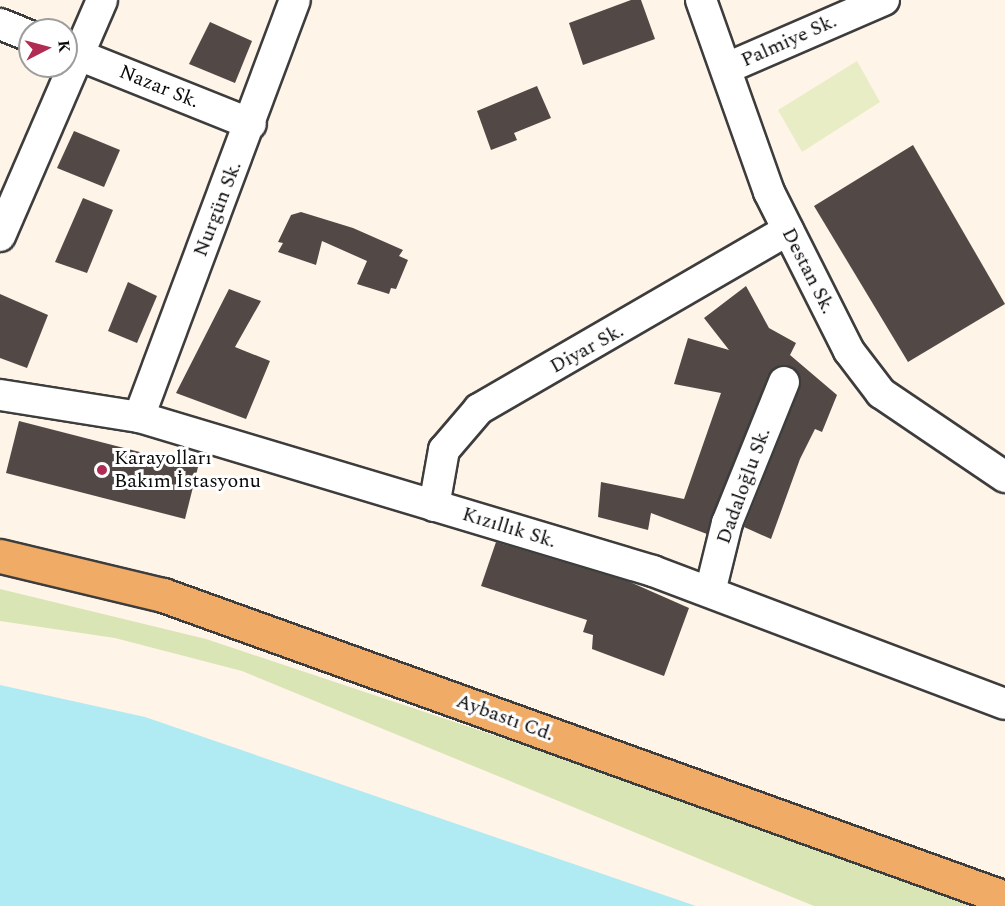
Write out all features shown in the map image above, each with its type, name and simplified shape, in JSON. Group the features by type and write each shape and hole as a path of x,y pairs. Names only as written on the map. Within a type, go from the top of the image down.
{"main road":[{"name":"Aybastı Cd.","path":"0,556 163,595 1005,898"}],"street":[{"path":"78,44 102,0"},
{"name":"Nurgün Sk.","path":"139,417 251,124 295,0"},
{"name":"Destan Sk.","path":"701,0 769,192 849,351 881,393 1005,477"},
{"name":"Palmiye Sk.","path":"727,69 884,0"},
{"path":"0,24 18,31"},
{"name":"Nazar Sk.","path":"78,55 251,124"},
{"path":"0,236 63,78"},
{"name":"Diyar Sk.","path":"434,506 444,450 479,409 788,231"},
{"name":"Dadaloğlu Sk.","path":"710,592 727,523 784,382"},
{"name":"Kızıllık Sk.","path":"0,395 139,417 434,506 710,592 1005,704"}],"green space":[{"path":"857,61 880,102 802,152 778,110"},
{"path":"0,589 206,639 670,794 977,906 814,906 242,671 115,638 0,621"}],"water":[{"path":"0,685 145,717 696,906 0,906"}],"building":[{"path":"631,0 641,0 655,39 583,65 569,23"},
{"path":"210,22 252,41 235,83 189,64"},
{"path":"537,86 551,118 514,133 517,140 491,150 477,111"},
{"path":"74,131 120,150 104,187 57,168"},
{"path":"913,145 1005,304 908,362 814,206"},
{"path":"83,198 113,210 87,273 55,262"},
{"path":"301,212 353,228 403,250 399,256 408,260 396,289 391,288 389,294 357,284 367,261 322,241 316,265 278,252 283,243 278,242 291,215"},
{"path":"128,282 157,296 137,343 108,331"},
{"path":"746,286 769,328 796,343 790,355 837,395 822,432 815,429 800,459 771,539 744,527 800,388 798,372 790,366 774,368 768,376 707,534 651,513 648,530 598,517 601,482 684,499 721,393 674,384 688,338 729,350 704,318"},
{"path":"229,289 261,301 235,347 270,361 246,419 176,393"},
{"path":"0,294 48,315 27,368 0,358"},
{"name":"Karayolları Bakım İstasyonu","path":"19,421 198,467 185,519 6,473"},
{"path":"496,542 630,582 689,608 664,676 592,649 593,635 583,632 587,620 481,586"}],"place":[{"name":"Karayolları Bakım İstasyonu","path":"102,470"}]}
